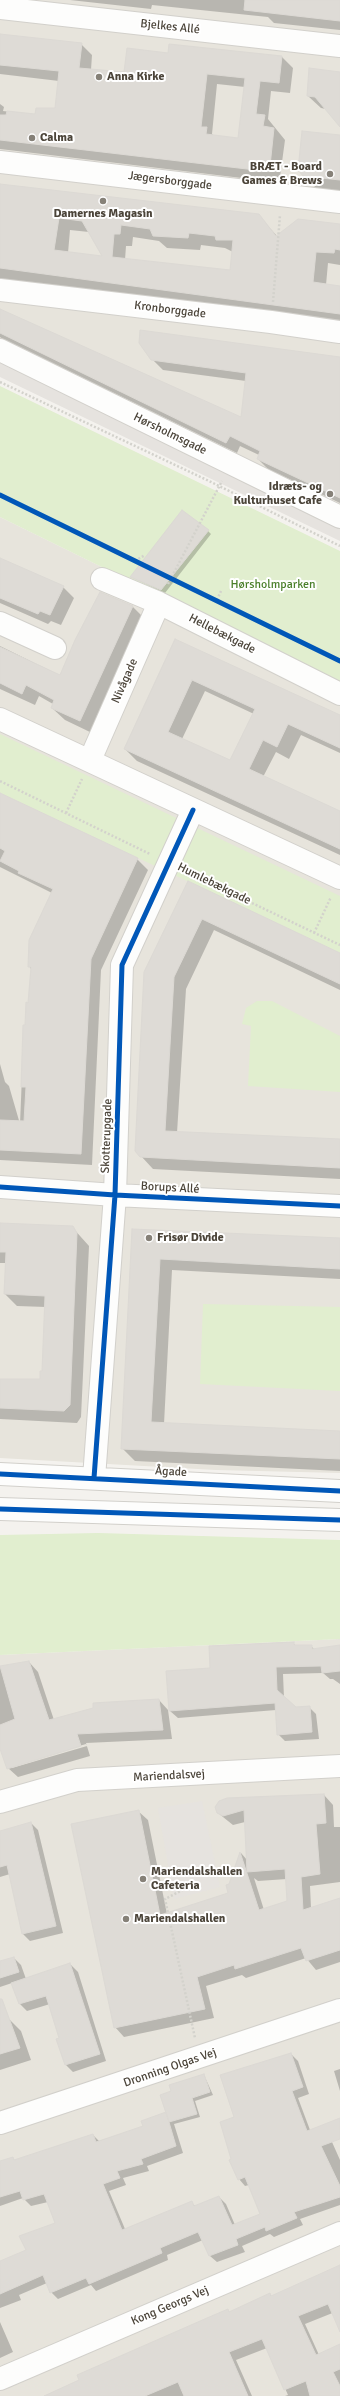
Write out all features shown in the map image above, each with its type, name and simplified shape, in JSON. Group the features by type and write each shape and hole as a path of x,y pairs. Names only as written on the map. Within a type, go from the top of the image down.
{"street":[{"name":"Bjelkes Allé","path":"0,8 340,46"},
{"name":"Jægersborggade","path":"0,162 340,202"},
{"name":"Kronborggade","path":"0,290 271,322 340,332"},
{"name":"Hørsholmsgade","path":"0,350 340,517"},
{"name":"Hellebækgade","path":"102,579 159,603 340,694"},
{"name":"Nivågade","path":"90,760 159,603"},
{"path":"0,623 56,648"},
{"path":"0,719 340,878"},
{"name":"Skotterupgade","path":"94,1478 115,1196 122,966 193,810"},
{"name":"Borups Allé","path":"0,1187 115,1196 340,1206"},
{"name":"Ågade","path":"0,1474 340,1491"},
{"path":"0,1509 340,1520"},
{"name":"Mariendalsvej","path":"0,1802 77,1780 340,1766"},
{"name":"Dronning Olgas Vej","path":"0,2123 200,2058 340,2010"},
{"name":"Kong Georgs Vej","path":"0,2379 340,2233"}],"path":[{"path":"271,322 282,195"},
{"path":"0,382 220,486 340,546"},
{"path":"171,579 220,486 230,463"},
{"path":"135,561 145,555"},
{"path":"128,558 141,564"},
{"path":"165,576 178,582"},
{"path":"216,600 221,591"},
{"path":"211,597 223,604"},
{"path":"66,813 90,760"},
{"path":"314,933 340,878"},
{"path":"194,1884 165,1899 200,2058"}],"shaded area":[{"path":"0,0 340,0 340,507 0,343"},
{"path":"0,361 340,526 340,541 0,377"},
{"path":"0,517 340,684 340,1473 216,1470 0,1458"},
{"path":"340,1639 340,2396 0,2396 0,1655"},
{"path":"202,1801 220,1887 174,1899 158,1808"}],"green space":[{"name":"Hørsholmparken","path":"0,386 340,551 340,684 0,517"},
{"path":"0,734 340,896 340,953 0,793"},
{"path":"257,1001 272,1001 340,1036 340,1092 248,1086 251,1026 242,1024 246,1008"},
{"path":"203,1304 340,1307 340,1391 200,1384"},
{"path":"98,1533 340,1540 340,1639 0,1655 0,1535"}],"building":[{"path":"245,0 340,0 340,21 244,10"},
{"path":"0,34 82,43 79,68 124,72 127,48 168,53 169,44 282,56 279,83 260,81 256,114 265,115 263,126 274,128 270,166 264,171 0,140 0,115 6,115 7,111 35,114 36,108 55,108 59,71 0,65","holes":["207,74 245,78 238,138 206,134 207,127 201,127"]},
{"path":"309,68 340,72 340,127 315,97 307,96"},
{"path":"302,131 340,135 340,180 303,176 298,170"},
{"path":"0,184 259,214 276,236 298,219 340,224 340,250 335,249 334,253 316,252 313,282 340,286 340,314 0,268","holes":["59,218 82,221 102,256 54,250","121,225 150,229 153,236 188,238 189,233 215,236 216,240 233,240 230,270 112,257 114,234 120,234"]},
{"path":"0,309 241,417 246,373 151,360 139,343 140,330 340,357 340,498 257,459 260,451 230,436 226,443 0,333"},
{"path":"182,510 209,530 161,590 130,577"},
{"path":"0,558 64,586 50,615 40,611 38,614 0,598"},
{"path":"100,592 133,606 80,721 51,708 54,700 26,685 22,694 0,683 0,647 60,675 75,640"},
{"path":"175,639 340,715 340,748 288,724 277,747 263,740 249,769 340,811 340,849 124,749","holes":["192,680 255,709 230,760 168,732"]},
{"path":"0,793 138,858 91,959 81,1154 0,1150 0,1120 24,1121 26,1087 21,1087 23,1025 25,1025 26,1002 28,1003 31,967 28,967 29,940 53,889 18,873 19,871 0,861 5,851 0,848"},
{"path":"188,881 340,953 340,984 202,919 174,977 165,1131 340,1139 340,1168 140,1157 135,1151 144,972"},
{"path":"0,1223 73,1226 77,1233 70,1405 64,1411 0,1408 0,1379 40,1379 40,1371 42,1371 45,1296 4,1294 6,1252 0,1252"},
{"path":"132,1229 340,1238 340,1269 160,1259 151,1422 340,1431 340,1459 121,1449"},
{"path":"294,1642 294,1645 312,1645 312,1649 340,1645 340,1671 322,1673 321,1666 276,1667 277,1690 296,1707 310,1706 312,1732 277,1735 275,1703 169,1711 166,1671 210,1668 209,1646"},
{"path":"29,1661 49,1720 93,1708 93,1703 159,1699 163,1730 77,1734 81,1746 7,1769 0,1749 0,1725 15,1719 0,1666"},
{"path":"324,1794 326,1823 316,1824 320,1874 301,1877 303,1910 340,1898 340,1950 306,1961 301,1948 235,1969 234,1965 197,1977 205,2009 114,2028 71,1824 139,1810 160,1915 228,1893 226,1885 229,1884 240,1852 259,1910 287,1901 285,1869 247,1872 244,1810 223,1816 217,1813 215,1807 219,1801 227,1798"},
{"path":"31,1822 56,1926 22,1934 7,1865 0,1867 0,1831"},
{"path":"14,1957 19,1972 0,1978 0,1961"},
{"path":"70,1963 100,2054 65,2065 56,2039 59,2038 46,1996 19,2004 11,1983"},
{"path":"0,1999 2,1999 20,2048 0,2054"},
{"path":"291,2053 303,2087 292,2091 307,2131 340,2118 340,2139 321,2146 340,2186 340,2197 294,2212 297,2218 266,2231 265,2227 236,2239 238,2245 209,2256 198,2232 160,2248 162,2253 89,2284 86,2278 50,2293 43,2275 0,2294 0,2261 26,2250 19,2236 55,2223 44,2194 23,2200 20,2191 0,2197 0,2161 13,2157 14,2160 93,2134 96,2142 143,2126 141,2121 166,2112 176,2146 141,2159 143,2164 117,2171 120,2178 103,2184 122,2230 192,2201 194,2206 219,2196 232,2225 260,2214 245,2177 238,2180 229,2160 231,2159 220,2122 234,2117 220,2075"},
{"path":"204,2074 210,2092 192,2098 197,2114 169,2122 160,2095 171,2091 169,2085"},
{"path":"340,2265 340,2332 328,2304 298,2316 316,2355 340,2344 340,2369 333,2372 340,2386 340,2396 310,2396 306,2381 284,2390 262,2339 229,2352 248,2396 184,2396 178,2382 145,2396 44,2396 79,2380 77,2375 228,2309 229,2312 270,2293 271,2296"}],"cycle path":[{"path":"0,495 340,661"},
{"path":"94,1478 115,1195 122,965 193,810"},
{"path":"0,1187 115,1195 340,1206"},
{"path":"0,1474 340,1491"},
{"path":"0,1509 340,1520"}],"place":[{"name":"Anna Kirke","path":"99,77"},
{"name":"Calma","path":"32,138"},
{"name":"BRÆT - Board Games & Brews","path":"330,174"},
{"name":"Damernes Magasin","path":"103,201"},
{"name":"Idræts- og Kulturhuset Cafe","path":"330,494"},
{"name":"Frisør Divide","path":"149,1238"},
{"name":"Mariendalshallen Cafeteria","path":"143,1879"},
{"name":"Mariendalshallen","path":"126,1919"}]}
